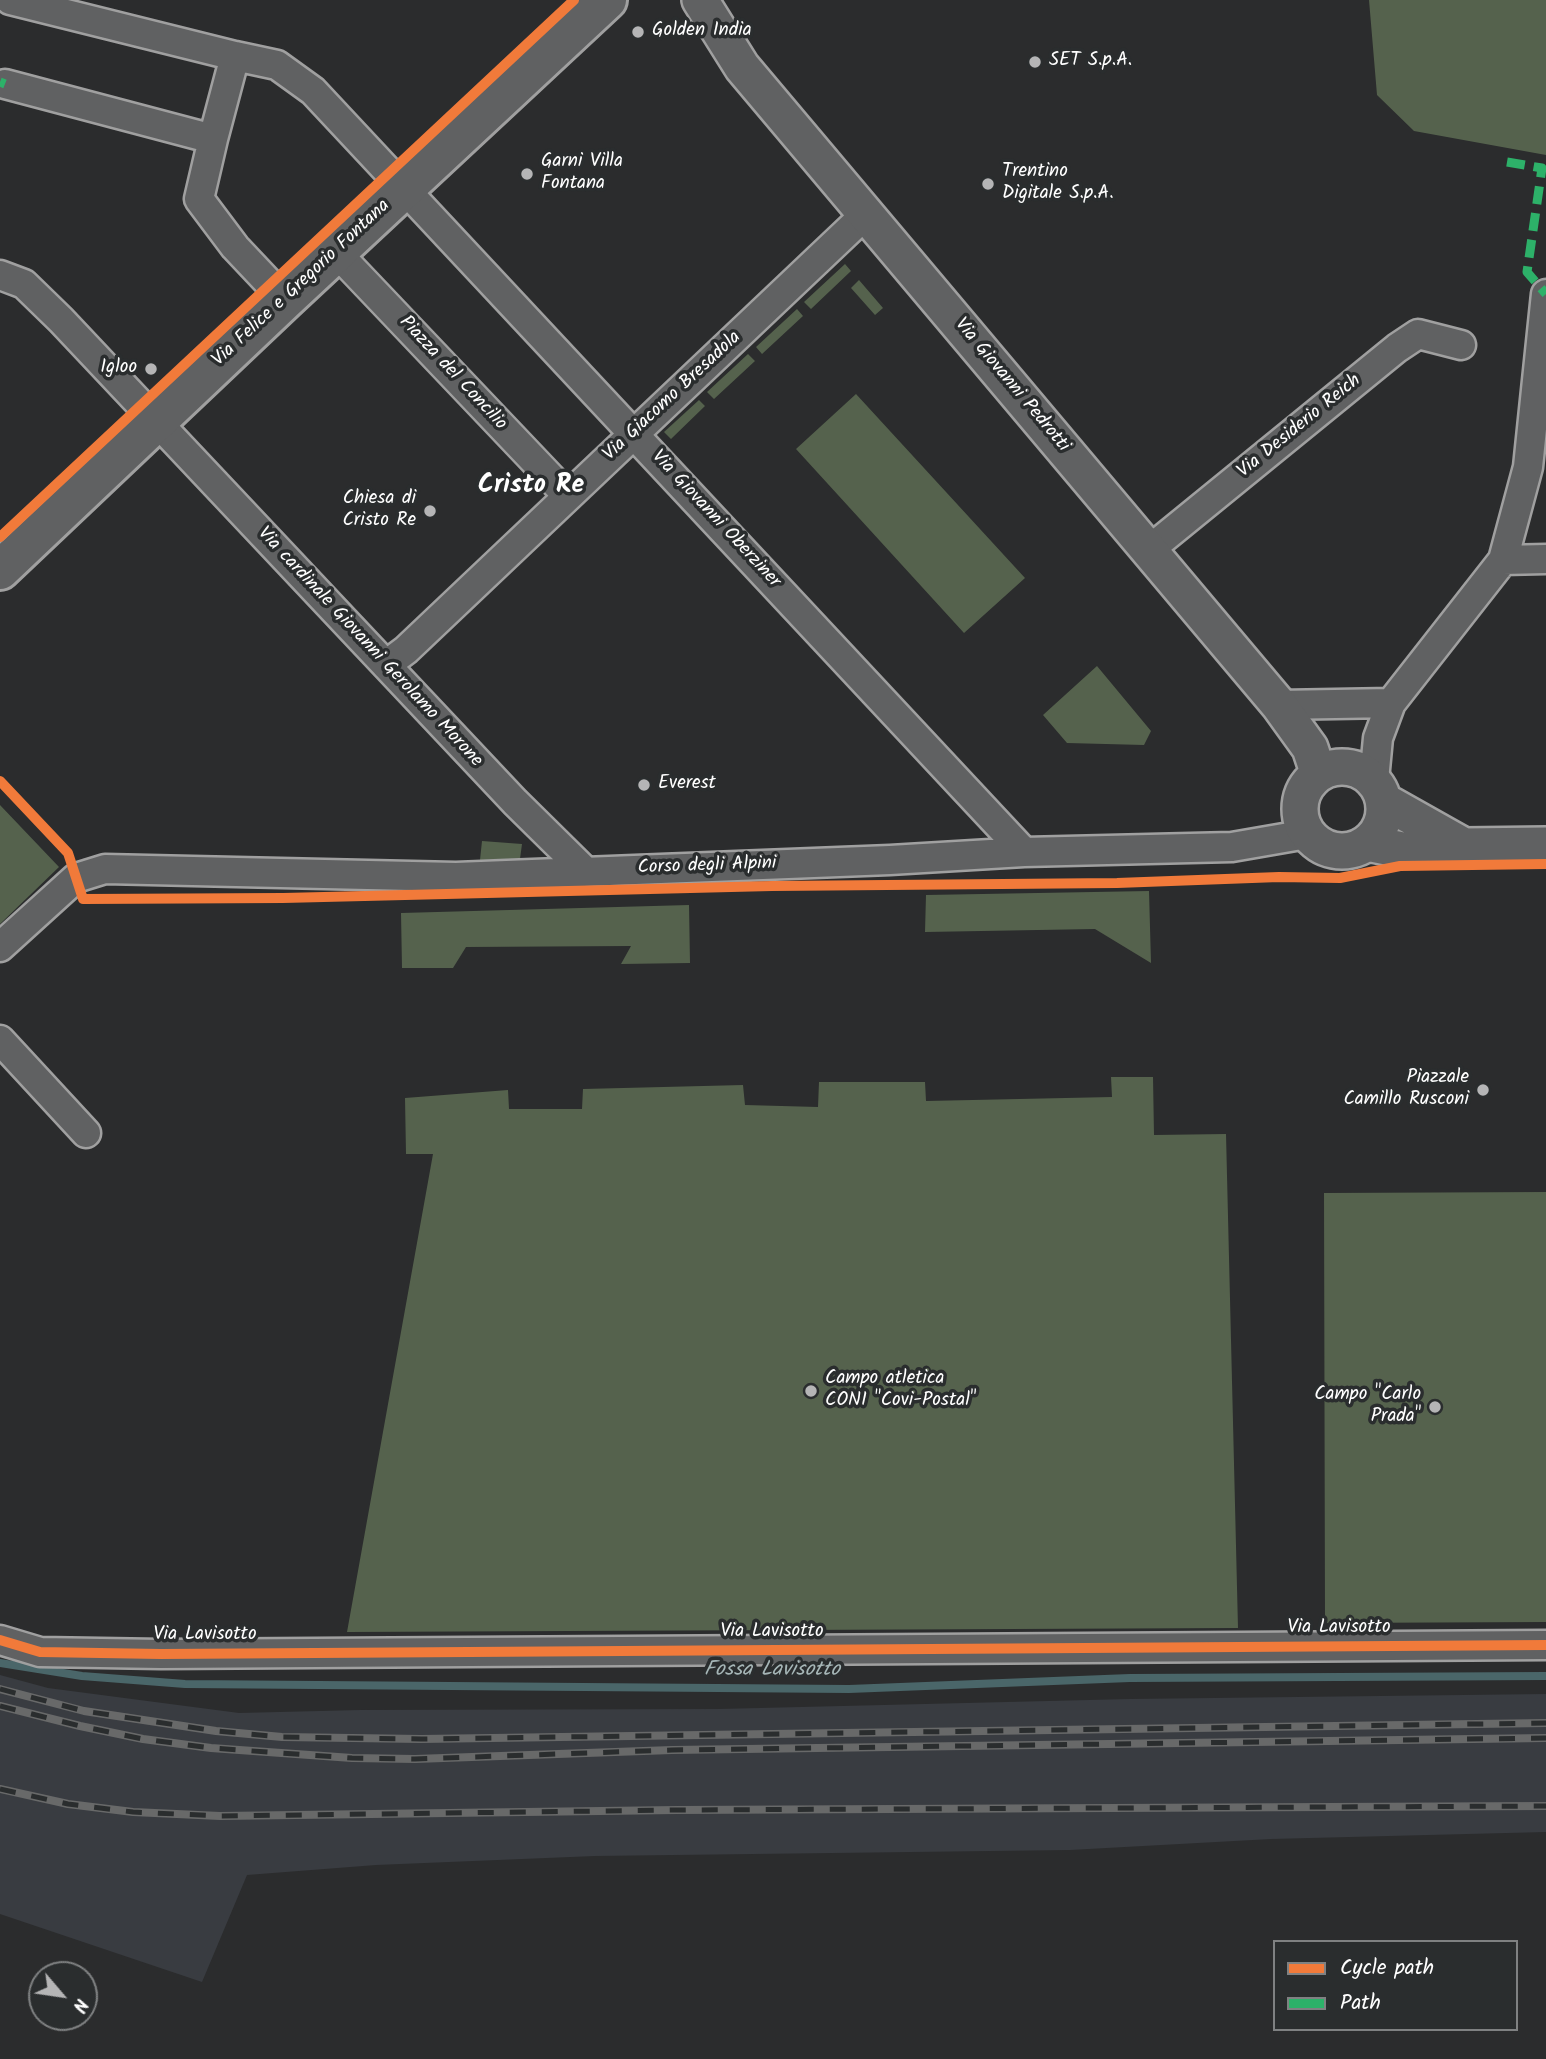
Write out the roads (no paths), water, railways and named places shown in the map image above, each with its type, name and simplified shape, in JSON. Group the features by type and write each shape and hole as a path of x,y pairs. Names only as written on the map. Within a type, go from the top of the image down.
{"main road":[{"name":"Via Felice e Gregorio Fontana","path":"0,570 607,0"}],"street":[{"name":"Via Giovanni Pedrotti","path":"700,0 742,67 1279,705 1310,748 1318,772"},
{"name":"Via Giovanni Oberziner","path":"22,1 277,65 313,91 1024,852"},
{"path":"235,56 200,199 235,247 285,300"},
{"path":"5,84 213,139"},
{"name":"Via Giacomo Bresadola","path":"386,666 866,214"},
{"name":"Piazza del Concilio","path":"336,252 568,496"},
{"name":"Via cardinale Giovanni Gerolamo Morone","path":"0,275 24,284 61,320 514,802 586,872"},
{"path":"1464,846 1379,790 1358,769 1337,766 1318,772 1302,791 1299,813 1307,834 1318,845 1331,850 1355,850 1367,843 1382,823 1379,790 1378,738 1391,702 1503,560 1528,467 1546,294"},
{"name":"Via Desiderio Reich","path":"1149,550 1396,348 1418,334 1461,345"},
{"path":"1503,560 1546,559"},
{"path":"1279,705 1391,702"},
{"name":"Corso degli Alpini","path":"0,947 76,878 105,869 456,877 890,860 1024,852 1232,847 1307,834"},
{"path":"1367,843 1402,850 1546,845"},
{"path":"0,1040 86,1133"},
{"name":"Via Lavisotto","path":"0,1640 40,1652 161,1654 1546,1645"}],"waterway":[{"name":"Fossa Lavisotto","path":"0,1663 82,1676 185,1684 849,1689 1130,1678 1546,1676"}],"railway":[{"path":"0,1689 84,1711 216,1731 282,1737 421,1739 1546,1723"},
{"path":"0,1706 143,1739 211,1748 352,1758 415,1759 672,1750 1546,1738"},
{"path":"0,1789 68,1804 133,1812 220,1816 677,1810 1546,1806"}],"place":[{"name":"Golden India","path":"638,32"},
{"name":"SET S.p.A.","path":"1035,62"},
{"name":"Garni Villa Fontana","path":"527,174"},
{"name":"Trentino Digitale S.p.A.","path":"988,184"},
{"name":"Igloo","path":"151,369"},
{"name":"Chiesa di Cristo Re","path":"430,511"},
{"name":"Everest","path":"644,785"},
{"name":"Piazzale Camillo Rusconi","path":"1483,1090"},
{"name":"Campo atletica CONI \"Covi-Postal\"","path":"811,1391"},
{"name":"Campo \"Carlo Prada\"","path":"1435,1407"}],"district":[{"name":"Cristo Re","path":"531,488"}]}
